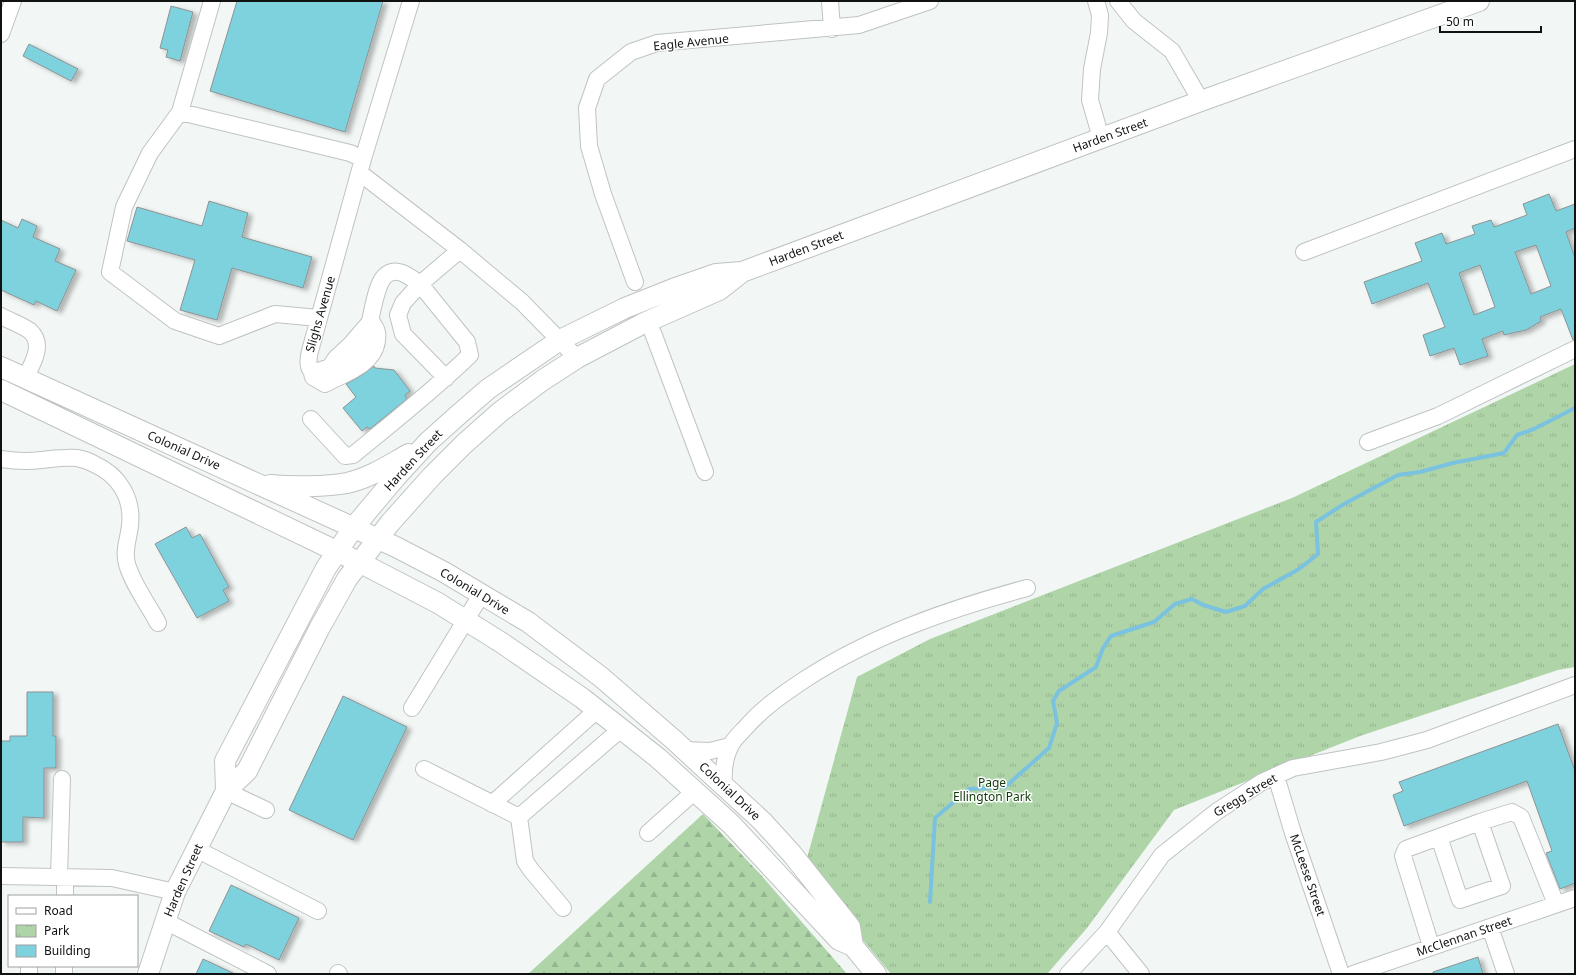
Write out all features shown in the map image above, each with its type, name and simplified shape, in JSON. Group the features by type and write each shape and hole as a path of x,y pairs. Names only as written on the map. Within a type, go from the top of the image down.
{"main road":[{"name":"Harden Street","path":"226,790 225,761 300,615 326,568 354,527 428,442 488,389 560,340 625,308 673,289 716,274 742,272 1201,101 1479,1"},
{"name":"Harden Street","path":"148,974 175,892 226,790 247,771 319,629 347,579 377,538 432,476 464,444 500,412 543,380 577,358 642,324 719,290 742,272"},
{"name":"Colonial Drive","path":"1,367 377,538 444,572 528,622 602,677 762,821 792,854 850,927 853,946"},
{"name":"Colonial Drive","path":"1,390 359,562 438,603 502,643 597,710 658,758 731,824 839,940 853,946 876,974"},
{"path":"259,484 290,486 347,483 378,472 428,442"}],"street":[{"path":"2,27 13,1"},
{"path":"212,1 180,112 150,153 124,207 110,272 175,321 219,336 275,314 319,318"},
{"name":"Slighs Avenue","path":"411,1 361,166 307,360 309,368 315,374 327,375 349,360 362,346 371,321 378,289 385,275 392,272 401,272 414,279"},
{"path":"830,1 832,28"},
{"name":"Eagle Avenue","path":"635,282 603,194 589,146 587,108 597,79 631,52 657,43 859,25 930,1"},
{"path":"1096,1 1100,15 1099,33 1092,69 1090,100 1101,138"},
{"path":"1118,1 1134,21 1172,52 1201,101"},
{"path":"180,112 350,153 361,166 522,302 577,358"},
{"path":"1304,252 1575,149"},
{"path":"446,378 403,334 398,315 414,279 460,250"},
{"path":"311,419 345,456 353,454 418,402 470,355 467,342 414,279"},
{"path":"1,316 30,331 36,342 36,356 25,378"},
{"path":"654,336 705,472"},
{"path":"1368,442 1438,416 1575,349"},
{"path":"1,459 28,461 77,458 86,460 100,467 117,480 123,489 131,508 125,555 127,563 134,581 158,623"},
{"path":"724,786 723,767 730,746 760,712 782,694 840,658 885,636 922,622 1027,588"},
{"path":"412,708 482,595"},
{"name":"Gregg Street","path":"1068,974 1107,932 1162,855 1216,812 1262,782 1293,768 1381,752 1428,740 1574,688"},
{"path":"492,804 597,710"},
{"path":"519,817 621,729"},
{"path":"684,750 710,751 730,746"},
{"path":"424,768 519,817"},
{"name":"McLeese Street","path":"1276,776 1293,833 1341,974"},
{"path":"62,779 62,877 65,895"},
{"path":"226,790 266,810"},
{"path":"648,833 695,791"},
{"path":"1431,946 1403,856 1406,849 1480,822 1512,812 1521,817 1556,904"},
{"path":"519,817 525,861 562,908"},
{"path":"1439,837 1460,900 1502,886 1480,822"},
{"path":"196,849 318,912"},
{"path":"1,876 112,878 175,892"},
{"name":"McClennan Street","path":"1353,974 1431,946 1575,898"},
{"path":"165,921 268,974"},
{"path":"1490,927 1506,974"},
{"path":"1107,932 1141,974"}],"green space":[{"name":"Page Ellington Park","path":"1575,364 1575,667 1558,670 1360,736 1174,810 1087,928 1047,974 891,974 804,869 857,677 930,639 1292,498"},
{"path":"703,814 761,875 847,974 528,974"}],"building":[{"path":"237,1 383,1 345,132 210,91"},
{"path":"171,6 193,12 180,61 166,57 168,50 160,48"},
{"path":"29,44 78,69 71,81 23,56"},
{"path":"1549,194 1556,211 1575,204 1575,228 1566,232 1575,258 1575,340 1573,340 1561,309 1540,317 1541,321 1526,330 1504,335 1503,331 1482,339 1488,356 1460,365 1454,348 1430,356 1423,335 1445,327 1428,283 1372,304 1364,282 1422,261 1415,243 1442,233 1446,244 1475,234 1472,226 1491,220 1494,227 1527,215 1523,204","holes":["1536,245 1551,286 1531,294 1515,252","1480,265 1495,307 1474,315 1459,273"]},
{"path":"209,201 248,213 242,237 312,257 303,288 232,268 217,320 180,310 195,260 127,241 137,207 202,226"},
{"path":"22,219 37,226 33,237 60,249 55,261 76,270 57,311 36,301 34,305 1,290 1,220 18,228"},
{"path":"374,366 375,368 394,370 410,391 405,395 407,399 370,429 367,427 362,431 343,408 356,397 346,384"},
{"path":"186,527 192,538 200,534 229,587 223,590 229,601 197,618 155,544"},
{"path":"27,692 53,692 53,736 56,736 56,768 44,768 44,818 23,817 23,842 1,842 1,741 10,741 10,736 27,736"},
{"path":"343,696 407,727 353,840 289,810"},
{"path":"1558,724 1575,771 1575,883 1560,889 1546,853 1552,851 1527,781 1404,826 1393,795 1403,791 1399,782"},
{"path":"231,885 299,918 279,960 246,944 244,947 209,931"},
{"path":"1478,957 1483,974 1433,974 1433,972"},
{"path":"203,959 235,974 196,974"}],"waterway":[{"path":"930,902 935,818 969,789 1005,787 1049,748 1057,723 1053,701 1059,691 1096,667 1103,648 1111,636 1154,622 1175,604 1192,599 1203,605 1226,612 1245,606 1263,589 1299,569 1318,554 1316,522 1344,504 1398,475 1420,472 1453,463 1504,453 1517,435 1534,429 1575,408"}]}
